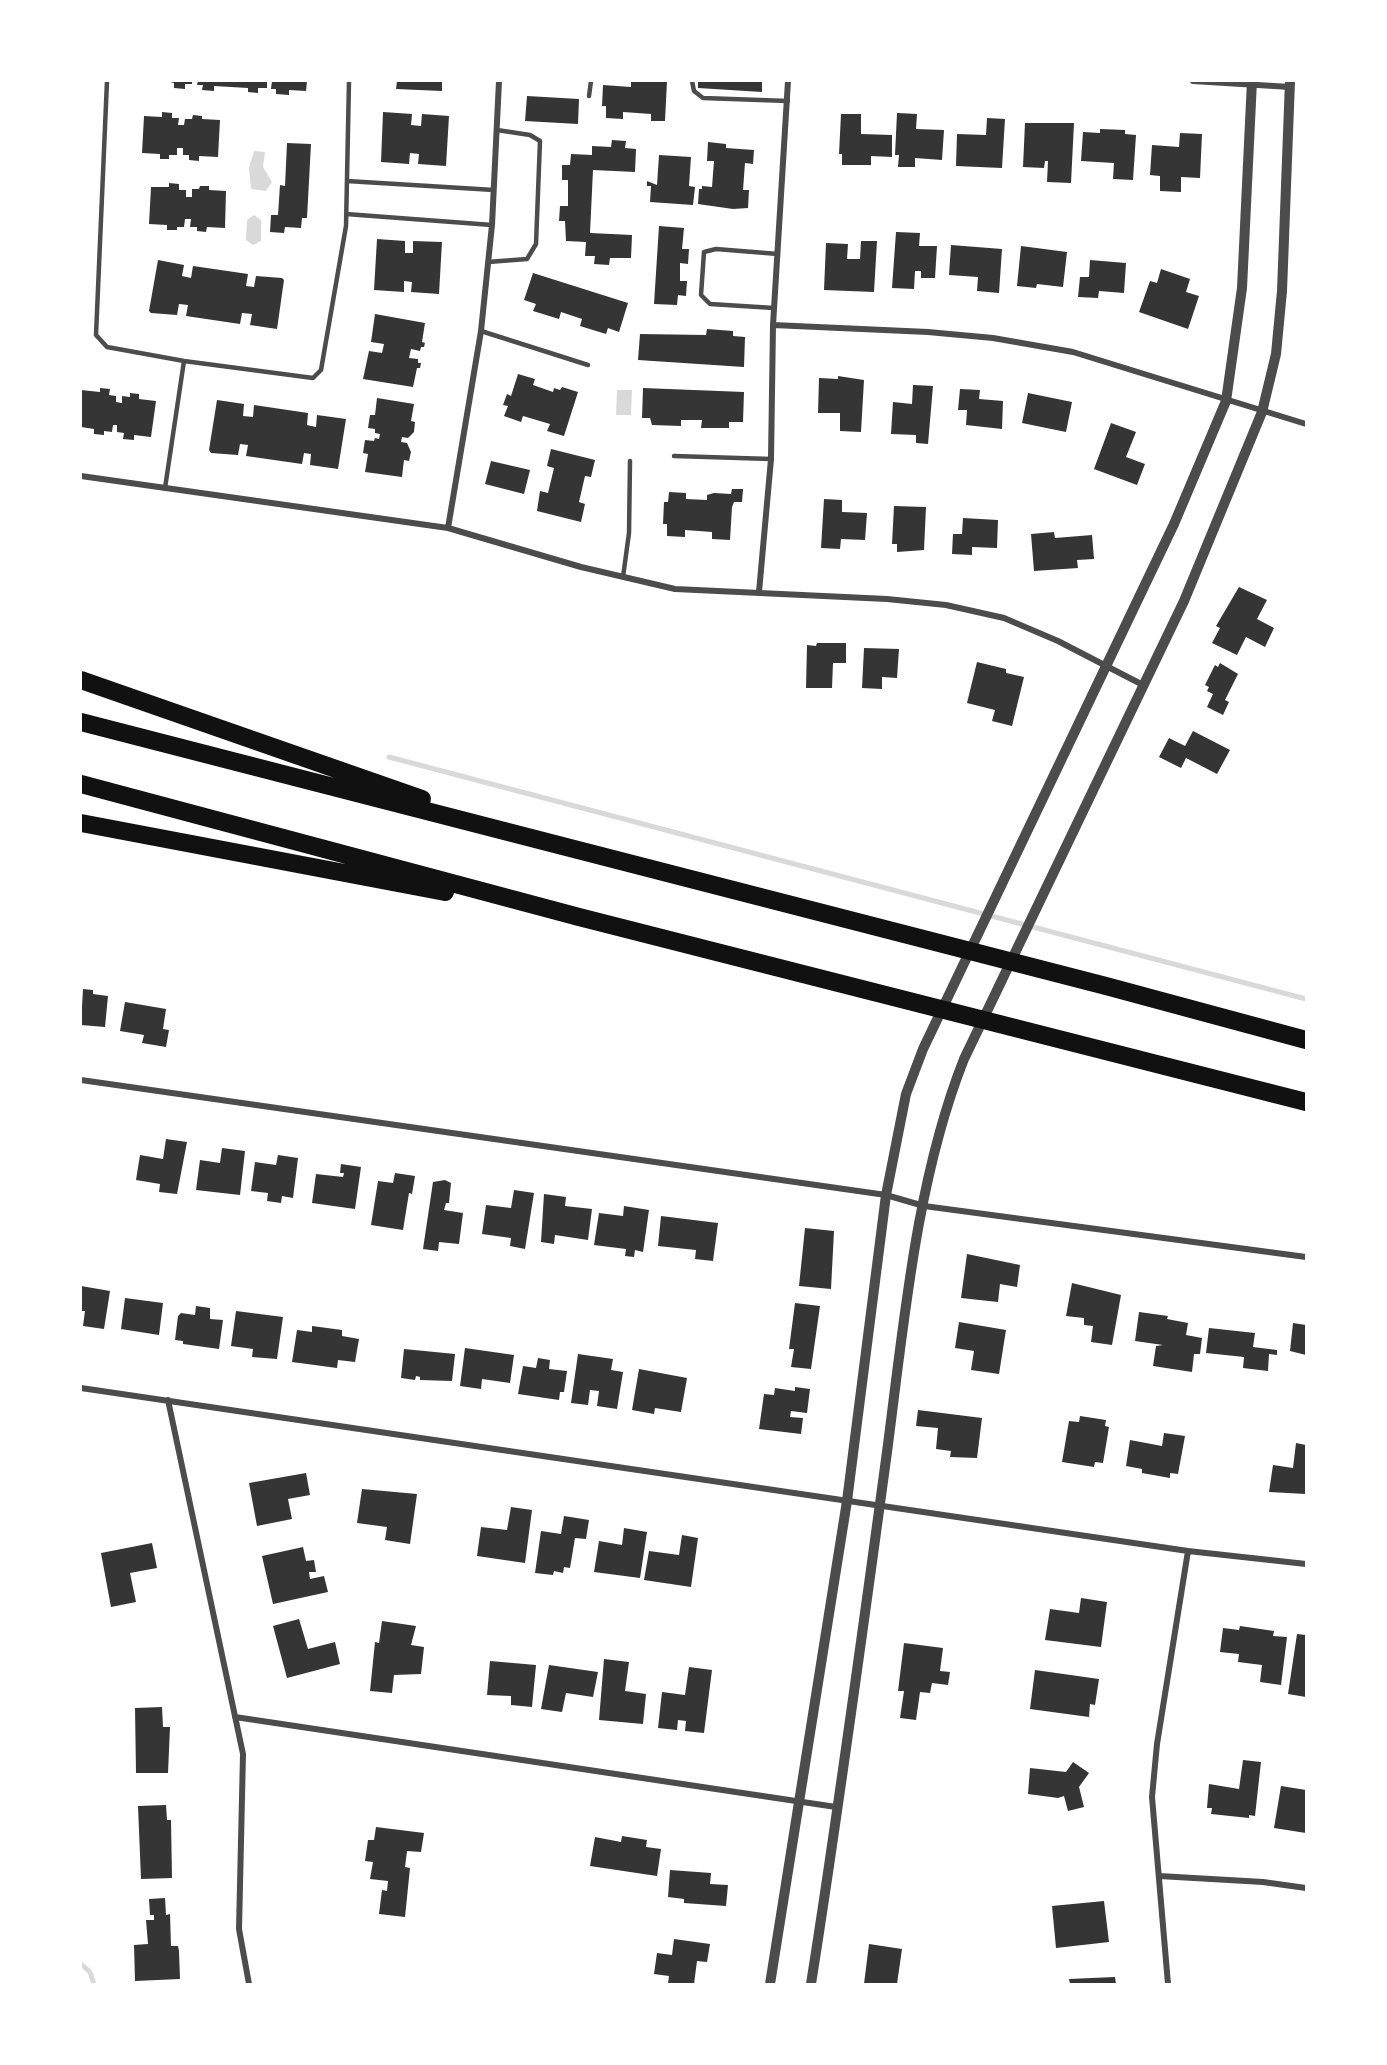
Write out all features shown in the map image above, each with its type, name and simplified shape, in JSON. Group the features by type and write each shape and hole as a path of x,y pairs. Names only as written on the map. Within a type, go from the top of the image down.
{"highway":[{"path":"81,680 548,842"},
{"path":"81,722 1306,1040"},
{"path":"81,784 579,916 1306,1102"},
{"path":"81,823 579,916"}],"street":[{"path":"448,528 481,331 492,225 499,81"},
{"path":"759,591 771,459 772,325 788,81"},
{"path":"811,1984 905,1318 930,1169 947,1103 964,1059 1053,876 1088,796 1143,685 1215,529 1262,412 1276,354 1282,291 1290,84 1193,81"},
{"path":"770,1984 847,1501 885,1195 906,1094 923,1049 1174,524 1226,401 1242,288 1252,82"},
{"path":"772,325 928,332 993,338 1073,352 1306,424"},
{"path":"81,476 448,528 623,577 675,589 759,591 946,605 1004,618 1058,641 1143,685"},
{"path":"81,1080 885,1195 924,1206 1306,1257"},
{"path":"81,1388 1188,1551 1306,1564"},
{"path":"168,1400 243,1754 239,1929 249,1984"},
{"path":"1168,1984 1152,1797 1156,1744 1188,1551"},
{"path":"235,1717 836,1808"},
{"path":"1159,1876 1263,1882 1306,1888"}],"lane":[{"path":"107,81 96,335 107,347 184,361 313,378 321,370 346,214 349,81"},
{"path":"589,96 591,81"},
{"path":"692,81 694,91 703,98 788,101"},
{"path":"488,262 527,259 536,244 540,141 530,135 496,130"},
{"path":"347,181 494,190"},
{"path":"346,214 492,225"},
{"path":"774,308 710,304 703,300 701,296 704,252 716,249 778,254"},
{"path":"481,331 588,365"},
{"path":"165,488 184,361"},
{"path":"674,456 771,459"},
{"path":"623,577 629,533 630,461"}],"shaded area":[{"path":"254,151 265,152 263,167 272,182 266,191 251,189 249,168"},
{"path":"254,215 261,220 261,241 253,245 246,240 247,220"},
{"path":"617,390 632,390 631,415 616,415"}],"building":[{"path":"166,81 192,81 192,84 185,84 185,89 174,88 174,83"},
{"path":"198,81 267,81 267,88 258,88 258,93 248,92 248,88 214,86 214,91 202,90 203,85 197,85"},
{"path":"272,81 307,81 306,91 289,90 289,95 276,94 276,89 271,89"},
{"path":"397,81 442,81 442,91 396,89"},
{"path":"631,81 667,81 665,121 651,121 651,114 623,112 623,119 606,118 606,106 602,106 603,85 631,87"},
{"path":"698,81 762,81 762,92 698,88"},
{"path":"527,96 579,99 578,124 525,121"},
{"path":"162,112 172,113 172,118 179,118 178,125 184,125 185,119 192,119 193,115 202,116 202,119 220,120 218,157 199,156 199,161 189,160 189,155 183,155 183,148 177,148 177,155 169,155 169,159 160,159 160,154 142,153 144,116 162,117"},
{"path":"383,112 412,114 411,125 421,126 422,114 449,116 446,166 418,164 419,154 410,153 409,164 381,162"},
{"path":"897,113 917,114 916,129 944,130 942,160 915,158 915,167 898,167 899,155 895,155"},
{"path":"841,114 861,114 861,134 892,135 892,157 871,156 871,165 842,165 842,154 839,154"},
{"path":"987,118 1005,119 1002,168 956,166 957,134 986,135"},
{"path":"1025,123 1074,123 1071,183 1047,182 1048,161 1045,161 1044,168 1023,167"},
{"path":"1100,129 1125,130 1125,134 1136,135 1133,180 1113,179 1114,163 1081,161 1083,132 1100,133"},
{"path":"1180,133 1202,134 1200,178 1181,177 1181,192 1160,191 1160,176 1150,175 1152,145 1179,147"},
{"path":"612,140 626,141 625,148 636,149 635,172 593,170 590,233 632,235 631,258 610,258 609,265 594,264 595,256 585,256 586,242 566,241 565,221 559,221 560,206 568,206 568,180 562,180 562,165 570,165 571,154 592,155 592,146 611,147"},
{"path":"708,142 726,144 726,148 754,150 753,164 745,163 743,190 749,190 748,208 733,209 698,204 699,189 702,189 702,186 712,187 714,161 707,161"},
{"path":"287,143 311,144 307,218 302,218 301,228 285,227 284,233 270,232 271,215 278,215 280,185 285,186"},
{"path":"659,155 691,157 689,186 695,187 693,205 650,202 651,186 647,186 647,181 657,185"},
{"path":"169,183 179,184 179,190 186,190 186,197 192,197 192,189 199,189 200,186 209,186 209,190 226,191 225,228 207,227 206,232 197,231 197,227 190,227 191,219 185,219 184,227 177,227 177,230 167,230 167,225 149,224 151,187 169,187"},
{"path":"659,226 684,228 682,249 689,249 688,264 680,263 680,281 687,281 686,296 678,295 677,305 654,304"},
{"path":"896,232 920,233 919,246 937,246 935,278 921,278 921,271 915,271 914,289 892,288"},
{"path":"377,239 405,241 405,253 413,253 413,241 442,242 439,294 411,292 412,282 404,281 404,292 374,290"},
{"path":"861,241 877,241 874,292 824,290 826,243 848,244 847,259 860,259"},
{"path":"951,245 1002,249 999,293 977,291 978,277 949,275"},
{"path":"1021,246 1067,252 1063,287 1037,284 1036,288 1017,286"},
{"path":"158,260 184,265 182,276 191,278 193,266 248,274 246,286 254,287 256,276 282,278 284,280 277,329 250,325 252,314 242,313 240,324 186,316 188,305 179,304 177,315 151,313 149,311"},
{"path":"1090,260 1126,263 1124,293 1099,291 1098,298 1078,297 1080,277 1089,277"},
{"path":"1161,269 1190,279 1186,292 1199,296 1188,329 1139,312 1150,281 1157,283"},
{"path":"533,273 628,303 619,332 608,328 606,334 580,326 582,319 561,312 559,319 533,311 536,304 524,300"},
{"path":"375,314 425,323 422,342 425,343 424,347 421,347 420,351 411,349 409,358 418,359 418,363 421,363 420,368 417,368 413,387 363,379 369,351 382,353 384,344 371,342"},
{"path":"707,329 733,331 733,336 745,337 744,367 638,360 640,334 706,335"},
{"path":"518,374 535,379 533,385 553,392 554,388 560,390 562,387 578,392 564,436 547,431 550,424 523,416 521,422 504,416 508,406 503,405 507,394 511,396"},
{"path":"838,376 864,380 861,432 840,431 840,413 818,413 819,378 838,379"},
{"path":"913,385 933,386 928,444 916,443 916,435 891,434 893,402 912,404"},
{"path":"100,388 110,389 109,395 116,396 116,402 122,403 122,396 130,397 130,393 139,394 139,399 156,401 151,437 134,435 134,440 123,439 124,433 117,432 117,425 113,425 112,432 104,431 104,435 94,434 94,429 81,427 81,390 100,392"},
{"path":"643,388 744,392 743,422 729,422 729,428 701,428 702,420 681,420 681,426 652,425 650,418 642,418"},
{"path":"960,389 980,390 979,399 1003,401 1002,429 966,425 967,410 958,410"},
{"path":"1028,393 1072,402 1066,432 1022,423"},
{"path":"377,398 414,404 411,421 415,422 414,432 408,438 402,437 401,442 407,443 411,452 409,461 404,460 402,477 365,472 368,454 363,453 365,440 379,439 380,434 375,433 375,429 368,428 370,415 375,415"},
{"path":"217,400 244,404 243,416 253,417 254,405 308,413 307,425 316,427 317,415 346,419 338,469 310,465 311,454 304,453 302,464 246,456 248,445 240,444 238,455 211,453 209,450"},
{"path":"1111,423 1136,432 1126,457 1145,464 1137,485 1094,469"},
{"path":"551,449 595,460 591,477 585,476 579,502 585,504 581,522 537,511 540,491 548,493 554,468 547,466"},
{"path":"491,461 530,470 524,494 485,484"},
{"path":"732,489 743,489 742,502 734,502 732,507 730,540 712,539 712,532 685,530 685,537 667,536 667,524 663,524 664,502 668,502 669,492 686,493 686,499 707,500 707,495 731,494"},
{"path":"824,499 842,500 842,512 867,513 865,540 841,539 840,549 821,548"},
{"path":"894,506 926,507 924,550 897,552 897,544 892,544"},
{"path":"963,518 998,520 997,548 972,547 972,555 952,554 953,534 962,534"},
{"path":"1054,532 1055,538 1092,535 1094,559 1077,560 1078,568 1034,571 1031,534"},
{"path":"1239,587 1267,600 1257,619 1274,628 1265,647 1246,637 1237,655 1212,643 1220,628 1216,626"},
{"path":"817,643 846,643 846,663 833,663 832,688 806,688 807,645 816,646"},
{"path":"864,648 899,649 897,678 882,677 882,689 862,688"},
{"path":"977,662 1006,669 1006,673 1024,677 1012,726 992,721 995,710 967,703"},
{"path":"1220,663 1238,674 1225,700 1229,702 1223,715 1207,707 1213,694 1207,691 1209,687 1205,685 1215,665 1218,667"},
{"path":"1193,731 1230,750 1217,774 1186,758 1181,768 1159,757 1169,738 1185,746"},
{"path":"83,989 93,990 93,994 108,996 105,1027 81,1025"},
{"path":"125,1002 166,1009 163,1029 169,1030 166,1047 142,1043 144,1035 120,1031"},
{"path":"166,1139 187,1142 177,1194 159,1192 160,1184 136,1180 140,1155 163,1159"},
{"path":"222,1148 245,1151 240,1195 196,1190 200,1160 220,1163"},
{"path":"278,1155 298,1158 293,1198 282,1196 281,1203 267,1201 268,1193 251,1191 255,1162 276,1165"},
{"path":"341,1164 361,1167 355,1209 312,1203 316,1174 343,1177 344,1173 340,1173"},
{"path":"395,1173 415,1176 412,1194 409,1193 403,1230 371,1225 378,1181 393,1183"},
{"path":"445,1180 451,1183 449,1203 446,1203 444,1210 463,1213 459,1244 439,1242 438,1251 423,1249 433,1182"},
{"path":"514,1190 534,1193 525,1249 510,1246 511,1238 482,1234 486,1205 511,1208"},
{"path":"544,1194 566,1197 565,1206 592,1209 588,1240 555,1235 554,1244 541,1242"},
{"path":"624,1206 649,1210 643,1252 635,1250 634,1257 625,1256 626,1249 594,1245 599,1213 623,1216"},
{"path":"661,1216 718,1223 713,1261 695,1259 696,1250 658,1246"},
{"path":"805,1228 834,1231 831,1289 799,1286"},
{"path":"967,1254 1020,1265 1017,1287 1000,1284 998,1302 961,1298"},
{"path":"1072,1283 1121,1295 1112,1345 1091,1342 1093,1326 1084,1325 1084,1318 1066,1316"},
{"path":"81,1286 110,1291 104,1329 83,1326 85,1311 81,1311"},
{"path":"125,1298 163,1303 159,1335 121,1329"},
{"path":"795,1303 820,1306 811,1369 791,1367 794,1349 789,1349"},
{"path":"196,1306 210,1308 210,1319 223,1320 219,1349 183,1344 183,1341 175,1340 178,1316 181,1313 195,1315"},
{"path":"236,1311 283,1317 277,1359 252,1357 253,1349 231,1346"},
{"path":"1139,1312 1168,1316 1167,1319 1188,1323 1186,1335 1202,1338 1200,1354 1194,1354 1192,1372 1153,1366 1156,1346 1163,1345 1135,1341"},
{"path":"959,1322 1006,1330 999,1374 971,1370 974,1351 955,1348"},
{"path":"1293,1323 1306,1325 1306,1355 1290,1351"},
{"path":"312,1326 342,1330 342,1336 359,1339 355,1362 338,1360 337,1368 292,1362 297,1330 312,1332"},
{"path":"1209,1328 1255,1333 1253,1347 1277,1350 1277,1355 1269,1354 1268,1371 1243,1368 1244,1357 1206,1353"},
{"path":"465,1348 514,1355 510,1383 482,1379 481,1389 460,1386"},
{"path":"404,1349 455,1354 452,1381 420,1380 420,1377 416,1376 415,1380 401,1378"},
{"path":"578,1354 613,1359 611,1370 623,1372 617,1409 597,1406 599,1391 590,1390 588,1405 571,1403"},
{"path":"538,1358 550,1360 549,1369 567,1371 564,1392 560,1392 559,1400 518,1394 523,1366 536,1368"},
{"path":"639,1369 687,1378 681,1412 655,1408 654,1414 632,1410"},
{"path":"795,1387 810,1389 807,1413 791,1411 790,1417 803,1418 801,1434 759,1429 764,1394 774,1395 775,1388 795,1391"},
{"path":"918,1410 982,1418 977,1458 950,1457 951,1451 936,1449 938,1428 916,1426"},
{"path":"1080,1416 1106,1420 1105,1426 1109,1427 1103,1463 1095,1462 1094,1467 1062,1462 1069,1421 1079,1422"},
{"path":"1164,1433 1185,1436 1178,1474 1170,1473 1170,1478 1142,1473 1142,1469 1126,1466 1130,1440 1162,1446"},
{"path":"1296,1443 1306,1445 1306,1494 1269,1492 1273,1465 1293,1468"},
{"path":"306,1473 310,1495 288,1499 292,1519 257,1526 249,1483"},
{"path":"362,1489 417,1494 410,1544 385,1540 387,1527 357,1523"},
{"path":"511,1507 532,1510 525,1563 477,1556 481,1527 507,1530"},
{"path":"564,1516 589,1520 586,1539 575,1538 570,1568 564,1567 563,1573 554,1571 553,1575 535,1573 541,1531 561,1534"},
{"path":"624,1528 647,1532 640,1578 594,1572 599,1541 622,1545"},
{"path":"682,1535 698,1538 691,1587 644,1580 649,1551 679,1555"},
{"path":"152,1543 157,1568 130,1573 136,1602 111,1607 101,1553"},
{"path":"303,1547 306,1561 314,1560 316,1572 309,1572 310,1579 324,1576 328,1592 273,1604 262,1556"},
{"path":"1081,1598 1107,1602 1101,1647 1045,1640 1050,1609 1079,1613"},
{"path":"299,1619 308,1649 335,1642 340,1664 287,1678 273,1626"},
{"path":"382,1621 416,1626 411,1645 424,1647 421,1674 394,1675 392,1693 370,1691 375,1642 379,1643"},
{"path":"1240,1626 1274,1631 1273,1636 1287,1637 1281,1685 1260,1682 1262,1665 1238,1662 1239,1654 1220,1652 1223,1628 1239,1630"},
{"path":"1297,1634 1306,1635 1306,1697 1288,1694"},
{"path":"904,1643 943,1648 940,1671 950,1672 948,1685 932,1683 930,1693 920,1692 916,1720 900,1718 904,1691 898,1691"},
{"path":"604,1659 629,1662 625,1691 646,1694 643,1724 599,1720"},
{"path":"490,1661 536,1665 532,1707 511,1705 511,1696 487,1695"},
{"path":"549,1665 598,1672 593,1697 566,1693 562,1712 541,1709"},
{"path":"689,1667 712,1670 704,1733 685,1731 686,1721 678,1720 677,1730 658,1728 662,1692 685,1695"},
{"path":"1035,1670 1099,1679 1095,1705 1090,1704 1089,1717 1030,1709"},
{"path":"162,1707 163,1727 170,1727 168,1773 136,1773 135,1708"},
{"path":"1243,1760 1261,1762 1255,1816 1249,1815 1249,1818 1211,1814 1212,1808 1207,1808 1209,1784 1239,1789"},
{"path":"1073,1762 1089,1773 1079,1787 1084,1807 1068,1811 1064,1796 1058,1798 1028,1794 1030,1768 1066,1772"},
{"path":"1281,1786 1306,1790 1306,1833 1274,1828"},
{"path":"166,1805 167,1820 171,1820 172,1878 141,1879 138,1806"},
{"path":"376,1827 424,1833 421,1852 407,1851 405,1867 410,1868 405,1917 379,1914 382,1890 387,1891 388,1881 370,1879 373,1862 365,1861 368,1840 374,1840"},
{"path":"622,1836 647,1840 646,1847 661,1849 657,1876 590,1866 595,1837 621,1842"},
{"path":"670,1870 711,1873 710,1884 728,1885 726,1906 684,1903 684,1899 668,1897"},
{"path":"165,1898 166,1915 170,1914 171,1946 178,1946 179,1951 180,1979 135,1981 134,1945 148,1944 146,1920 154,1920 154,1915 150,1915 149,1899"},
{"path":"1104,1901 1109,1942 1056,1948 1052,1906"},
{"path":"674,1939 710,1944 707,1962 697,1961 694,1984 668,1984 669,1976 654,1974 657,1953 672,1955"},
{"path":"869,1944 902,1949 897,1984 864,1984"},
{"path":"1115,1977 1116,1984 1070,1984 1069,1979"}],"waterway":[{"path":"389,757 1306,999"},
{"path":"81,1964 90,1972 94,1984"}]}
